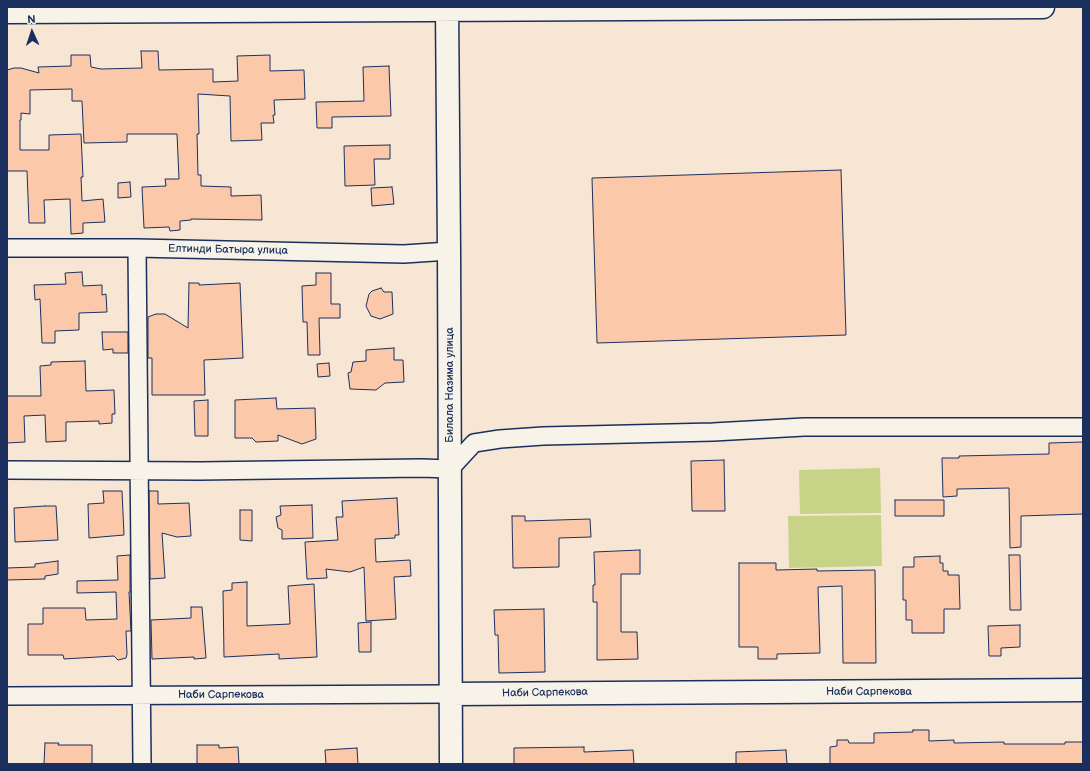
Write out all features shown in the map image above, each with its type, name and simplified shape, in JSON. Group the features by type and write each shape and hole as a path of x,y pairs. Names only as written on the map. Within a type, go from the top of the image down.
{"street":[{"path":"7,12 1043,7"},
{"name":"Билала Назима улица","path":"447,9 451,764"},
{"name":"Елтинди Батыра улица","path":"7,248 137,248 404,254 449,251"},
{"path":"137,248 142,764"},
{"path":"7,470 200,471 421,468 450,470 474,443 500,439 543,436 713,432 804,427 1083,427"},
{"name":"Наби Сарпекова","path":"7,696 1083,690"}],"green space":[{"path":"880,468 881,513 800,514 799,470"},
{"path":"881,515 882,566 789,568 788,516"}],"building":[{"path":"141,51 158,51 159,70 213,69 213,82 238,81 237,56 270,55 270,71 304,70 305,99 274,100 274,123 261,123 262,140 231,141 230,96 198,94 198,175 201,175 201,186 231,187 231,196 261,195 262,220 191,219 180,221 180,230 170,231 169,227 144,228 142,187 166,186 165,179 179,179 177,134 127,134 127,142 84,143 82,101 72,101 72,89 30,90 30,114 21,113 20,150 49,150 49,135 81,134 83,177 81,177 82,201 103,199 105,222 83,223 83,233 71,234 70,199 44,200 45,223 29,223 27,171 7,171 7,70 21,68 39,73 38,67 71,66 71,55 90,55 91,67 101,69 142,68"},
{"path":"389,66 391,116 332,117 332,128 317,128 316,102 364,101 363,67"},
{"path":"390,145 390,159 374,159 375,185 345,186 344,146"},
{"path":"841,170 846,335 597,343 592,178"},
{"path":"130,182 131,197 118,198 118,183"},
{"path":"392,187 394,204 372,206 371,188"},
{"path":"82,272 83,286 102,285 102,295 106,294 107,312 79,313 79,330 55,331 55,343 42,343 40,299 35,300 34,285 66,284 65,273"},
{"path":"316,273 331,273 331,304 340,304 340,318 319,318 320,355 308,355 307,322 303,322 302,286 316,285"},
{"path":"189,283 199,283 199,285 240,283 243,358 204,360 205,395 152,395 152,358 148,358 148,317 156,314 165,314 188,328"},
{"path":"381,288 384,292 392,292 393,314 380,319 371,316 366,306 369,294 372,291"},
{"path":"102,332 128,332 128,353 113,353 113,349 103,350"},
{"path":"394,348 394,360 403,360 404,382 385,383 376,390 350,389 348,373 351,372 353,362 366,361 366,350"},
{"path":"85,361 86,391 114,390 115,414 112,414 112,423 99,424 99,421 66,422 66,441 46,442 45,415 24,416 25,442 7,443 7,396 41,396 40,366 51,365 51,362"},
{"path":"329,363 330,376 318,377 317,364"},
{"path":"276,398 277,409 315,408 316,439 302,444 278,435 278,441 256,442 252,438 235,438 235,400"},
{"path":"208,400 208,436 195,436 194,401"},
{"path":"1083,442 1083,514 1021,516 1021,547 1010,548 1009,488 957,489 957,496 943,497 942,458 959,458 959,456 1049,454 1049,443"},
{"path":"724,460 725,511 692,511 691,461"},
{"path":"103,491 122,491 124,535 89,538 88,504 104,503"},
{"path":"149,491 158,491 158,504 189,503 191,536 177,537 162,533 165,578 150,579"},
{"path":"397,498 399,535 395,535 395,538 375,539 376,562 410,560 411,576 394,577 396,619 366,621 364,567 350,572 326,569 327,578 307,579 305,542 338,540 336,517 343,517 342,501"},
{"path":"895,500 944,500 944,516 895,516"},
{"path":"312,505 313,538 282,539 282,530 278,528 276,517 281,515 280,506"},
{"path":"56,506 58,540 15,542 14,508"},
{"path":"240,510 252,510 252,541 240,540"},
{"path":"512,516 525,516 525,521 590,519 591,537 559,538 559,567 513,568"},
{"path":"640,550 640,574 621,574 621,632 637,632 638,659 597,660 597,602 593,602 593,585 595,585 594,552"},
{"path":"130,555 129,592 131,631 126,631 126,658 118,660 114,656 64,659 63,655 28,655 28,624 43,624 43,608 85,608 86,620 117,619 116,592 77,593 77,581 118,580 117,556"},
{"path":"1009,555 1020,555 1021,610 1010,610"},
{"path":"940,556 940,563 943,563 943,571 948,571 948,575 959,575 960,609 944,609 944,633 912,633 912,620 906,620 906,600 903,600 903,567 914,567 914,557"},
{"path":"58,561 58,574 45,576 45,579 7,580 7,568 35,567 35,564"},
{"path":"739,563 776,563 776,570 875,570 876,663 843,663 842,586 818,587 820,653 777,654 777,659 758,659 758,647 739,647"},
{"path":"247,582 247,626 290,624 288,586 314,584 317,657 279,659 279,654 224,657 223,591 232,590 232,583"},
{"path":"191,607 202,607 206,658 194,659 194,657 152,659 151,620 191,618"},
{"path":"544,609 545,672 499,673 498,635 495,635 494,610"},
{"path":"371,622 371,652 359,652 358,623"},
{"path":"1020,625 1020,647 1001,648 1001,656 989,656 988,626"},
{"path":"913,730 929,730 929,741 954,740 954,743 1004,742 1004,744 1065,744 1065,742 1083,742 1083,764 830,764 830,747 837,746 837,740 848,740 849,743 874,743 874,733 913,732"},
{"path":"45,743 59,743 58,745 92,745 92,764 44,764"},
{"path":"197,745 219,745 219,748 238,747 239,764 197,764"},
{"path":"584,747 584,752 633,750 634,764 514,764 514,748"},
{"path":"357,748 358,764 326,764 325,750"},
{"path":"786,750 787,764 736,764 736,752"}]}
